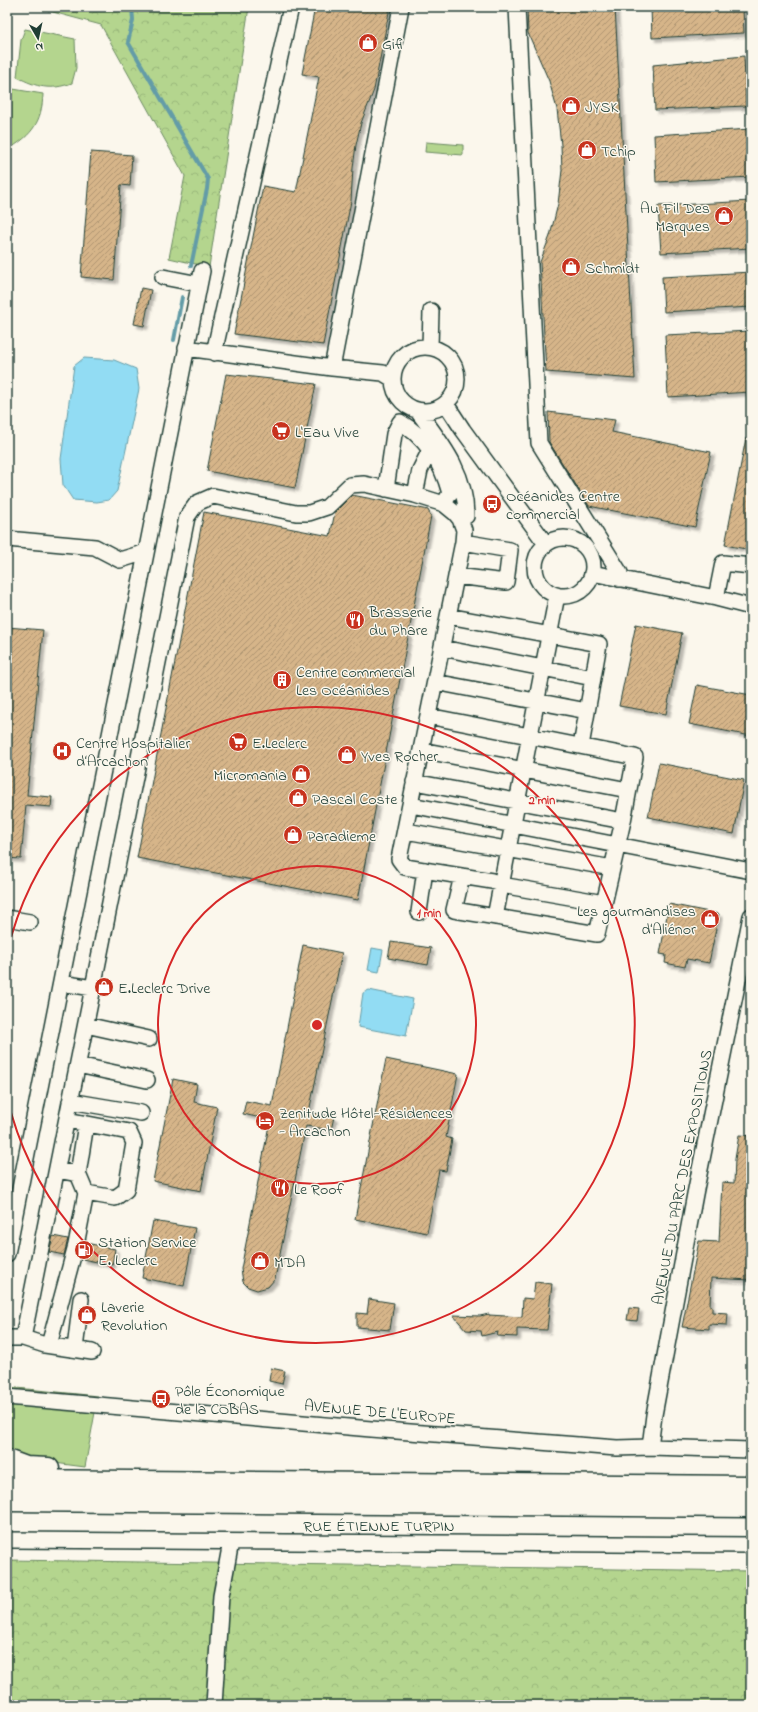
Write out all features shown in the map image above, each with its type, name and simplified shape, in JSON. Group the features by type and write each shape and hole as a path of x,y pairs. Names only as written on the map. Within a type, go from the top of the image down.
{"highway":[{"path":"7,1460 26,1468 75,1471 134,1482"},
{"path":"7,1481 751,1487"},
{"path":"7,1500 751,1506"}],"street":[{"path":"214,353 291,7"},
{"path":"332,368 401,7"},
{"path":"517,7 539,443 620,573 619,579"},
{"path":"7,1254 200,278 163,278"},
{"path":"430,347 431,311"},
{"path":"419,347 430,347 441,350 450,357 456,367 458,377 457,387 453,396 446,404 432,410 417,410 407,406 400,399 395,390 393,379 395,368 400,358 409,351 419,347"},
{"path":"186,348 332,368 383,373 393,379"},
{"path":"446,404 463,430 546,544"},
{"path":"417,410 447,449 458,471 466,501 466,516 460,520"},
{"path":"386,489 394,434 400,422 413,430 430,450 444,472 450,493 444,504"},
{"path":"415,495 420,470 430,450"},
{"path":"22,1338 57,1170 86,1025 87,1010 93,988 187,517 196,503 213,496 296,513 308,513 327,507 350,485 364,484 415,495 444,504 455,513 464,530 464,542 399,859 405,866 604,903"},
{"path":"562,538 579,543 590,556 592,573 589,582 583,589 575,594 557,595 548,592 542,586 536,573 536,559 546,544 562,538"},
{"path":"7,539 95,548 120,560 146,552"},
{"path":"456,576 506,582 510,550 464,542"},
{"path":"716,598 723,563 751,566"},
{"path":"592,573 716,598 751,607"},
{"path":"495,916 557,595"},
{"path":"448,616 600,644 581,746"},
{"path":"442,648 593,678"},
{"path":"435,682 587,711"},
{"path":"428,716 634,757 617,846 597,934 454,910 462,876"},
{"path":"421,750 628,790"},
{"path":"414,782 622,821"},
{"path":"411,805 751,871"},
{"path":"406,830 612,868"},
{"path":"419,912 425,870"},
{"name":"AVENUE DU PARC DES EXPOSITIONS","path":"650,1447 654,1415 695,1194 751,916"},
{"path":"7,918 30,922"},
{"path":"61,983 93,988"},
{"path":"86,1025 149,1039"},
{"path":"78,1064 147,1080"},
{"path":"70,1101 141,1113"},
{"path":"67,1120 129,1132 134,1143 126,1190 115,1198 86,1193"},
{"path":"49,1345 76,1245 86,1193 78,1174 86,1124"},
{"path":"57,1170 78,1174"},
{"path":"58,1313 80,1306 75,1349"},
{"path":"7,1338 22,1338 49,1345 92,1352"},
{"name":"AVENUE DE L'EUROPE","path":"7,1397 419,1433 617,1448 650,1447 751,1450"},
{"name":"RUE ÉTIENNE TURPIN","path":"7,1540 751,1545"},
{"path":"214,1705 224,1573 231,1542"}],"green space":[{"path":"34,7 249,7 209,267 169,258 185,176 101,25"},
{"path":"25,29 75,39 76,68 72,83 57,87 44,87 17,77 21,40"},
{"path":"7,88 43,94 38,120 34,127 30,133 9,149 7,149"},
{"path":"426,142 463,145 463,155 425,152"},
{"path":"7,1387 98,1396 85,1467 24,1459 7,1459"},
{"path":"7,1560 751,1571 751,1705 7,1705"}],"water":[{"path":"84,358 114,360 136,369 139,389 117,491 109,500 97,502 73,500 63,485 61,459 74,366"},
{"path":"372,948 383,950 379,972 368,970"},
{"path":"369,990 413,999 406,1036 358,1027 363,993"}],"building":[{"path":"315,7 390,7 374,90 361,123 356,145 351,201 323,345 234,334 263,186 296,192 319,77 302,74"},
{"path":"527,7 615,7 635,379 546,372 540,262 550,236 558,204 562,170 561,145 557,109 549,81 528,33"},
{"path":"651,7 743,7 744,33 652,38"},
{"path":"744,56 746,106 655,110 653,65"},
{"path":"751,129 751,177 656,182 654,135"},
{"path":"91,152 132,155 130,186 121,185 114,280 81,277"},
{"path":"751,201 751,248 661,253 658,206"},
{"path":"751,272 751,307 664,312 662,277"},
{"path":"141,288 151,290 144,326 134,324"},
{"path":"751,331 751,392 668,397 665,335"},
{"path":"226,374 316,384 295,488 207,471"},
{"path":"548,412 615,420 612,432 711,452 695,527 589,506 549,442"},
{"path":"746,438 751,439 751,550 725,545"},
{"name":"Centre commercial Les Océanides","path":"352,495 428,510 431,516 358,900 137,858 204,512 330,536 335,512"},
{"path":"636,624 682,633 666,714 619,706"},
{"path":"7,627 43,630 27,795 52,797 51,807 26,805 21,859 7,858"},
{"path":"697,685 751,695 751,736 689,724"},
{"path":"659,763 744,780 734,834 648,817"},
{"path":"669,904 719,914 709,963 687,959 685,967 665,963 666,955 660,954"},
{"path":"391,942 431,948 428,965 388,958"},
{"path":"303,945 342,953 309,1112 334,1117 331,1130 306,1126 275,1279 268,1287 257,1290 248,1287 243,1282 241,1269 270,1120 243,1114 246,1101 272,1106"},
{"path":"386,1059 458,1074 446,1137 452,1139 446,1171 439,1170 427,1233 355,1219"},
{"path":"173,1079 197,1084 194,1102 217,1107 201,1191 153,1181"},
{"path":"739,1135 751,1136 751,1280 711,1278 710,1306 712,1306 712,1312 728,1313 727,1325 709,1324 709,1329 682,1327 699,1241 719,1242 722,1182 734,1183 735,1159"},
{"path":"153,1221 195,1228 184,1286 142,1278"},
{"path":"53,1236 68,1239 64,1255 49,1252"},
{"path":"86,1243 115,1249 112,1265 82,1259"},
{"path":"535,1282 552,1284 547,1330 517,1329 517,1337 497,1336 498,1332 482,1336 481,1331 466,1330 453,1315 480,1316 489,1314 522,1317 523,1298 533,1299"},
{"path":"369,1299 394,1303 390,1330 357,1327 357,1313 367,1314"},
{"path":"629,1308 639,1309 637,1321 627,1320"},
{"path":"271,1368 285,1371 282,1384 269,1381"}],"waterway":[{"path":"132,7 133,20 128,42 208,179 191,266"},
{"path":"174,340 182,297"}],"place":[{"name":"Gifi","path":"368,43"},
{"name":"JYSK","path":"571,106"},
{"name":"Tchip","path":"587,150"},
{"name":"Au Fil Des Marques","path":"724,216"},
{"name":"Schmidt","path":"571,267"},
{"name":"L'Eau Vive","path":"281,431"},
{"name":"Océanides Centre commercial","path":"492,504"},
{"name":"Brasserie du Phare","path":"355,620"},
{"name":"Centre commercial Les Océanides","path":"282,680"},
{"name":"E.Leclerc","path":"238,742"},
{"name":"Centre Hospitalier d‘Arcachon","path":"62,751"},
{"name":"Yves Rocher","path":"347,755"},
{"name":"Micromania","path":"301,774"},
{"name":"Pascal Coste","path":"298,798"},
{"name":"Paradieme","path":"293,835"},
{"name":"Les gourmandises d‘Aliénor","path":"710,919"},
{"name":"E.Leclerc Drive","path":"104,987"},
{"name":"Zenitude Hôtel-Résidences - Arcachon","path":"265,1121"},
{"name":"Le Roof","path":"280,1188"},
{"name":"Station Service E. Leclerc","path":"84,1250"},
{"name":"MDA","path":"260,1261"},
{"name":"Laverie Revolution","path":"87,1315"},
{"name":"Pôle Économique de la COBAS","path":"161,1399"}]}
